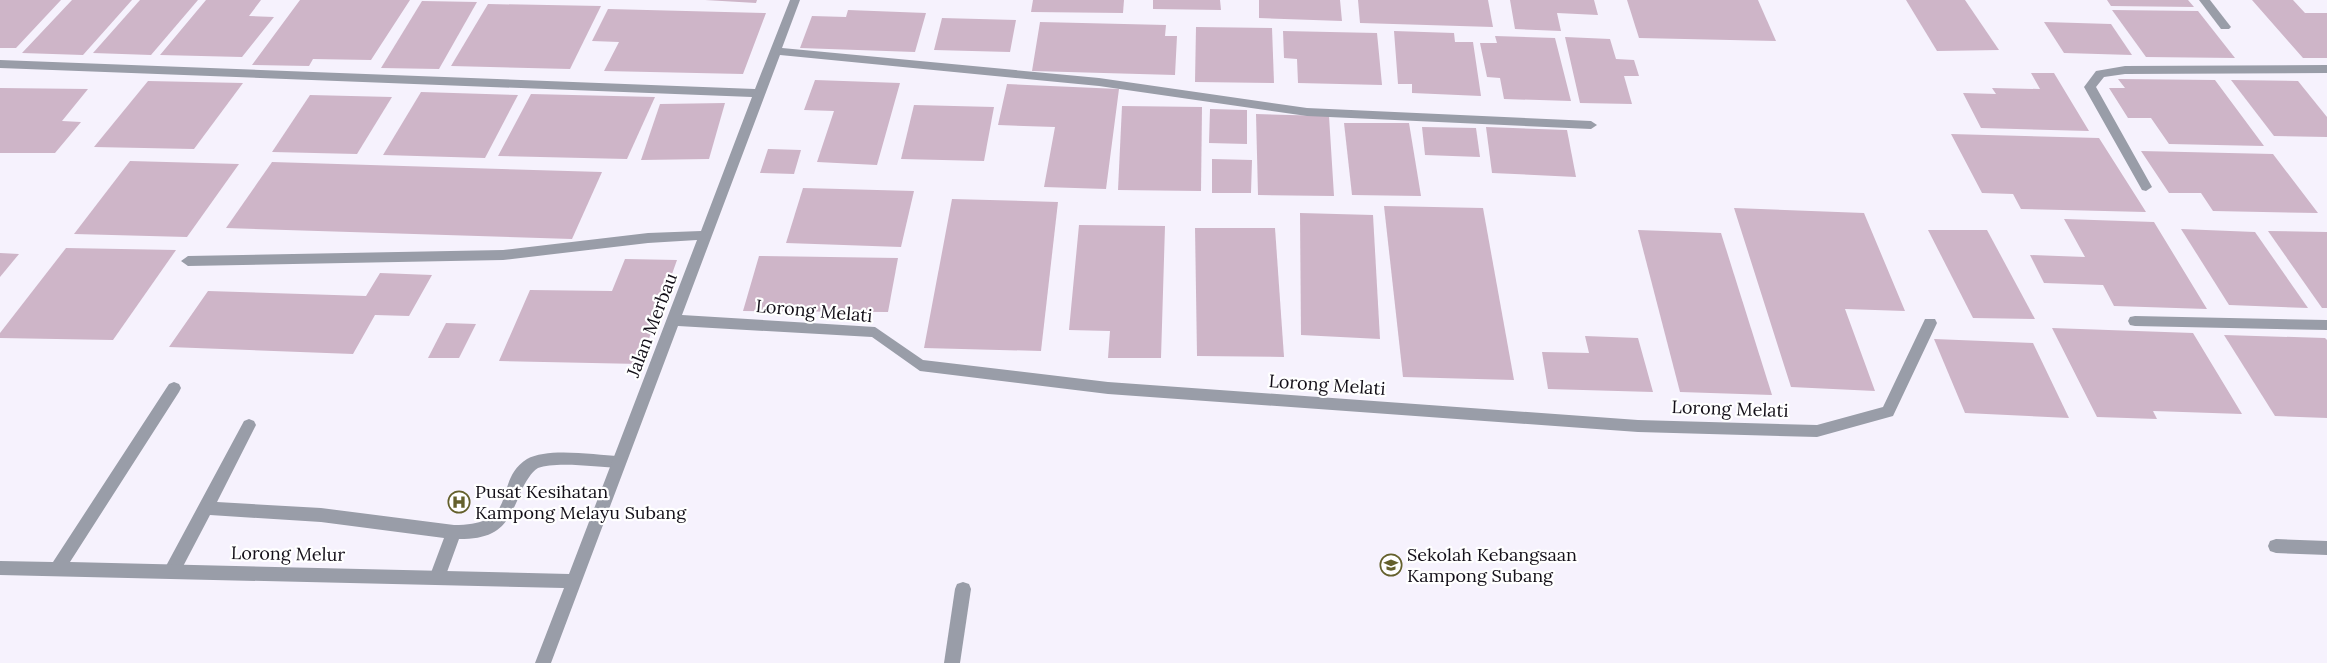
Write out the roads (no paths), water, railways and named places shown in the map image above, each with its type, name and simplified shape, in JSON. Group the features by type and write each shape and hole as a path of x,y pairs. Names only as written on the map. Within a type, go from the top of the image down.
{"street":[{"name":"Jalan Merbau","path":"543,663 795,0"},
{"path":"2204,0 2225,27"},
{"path":"776,51 1099,82 1308,112 1591,124"},
{"path":"0,64 760,93"},
{"path":"2146,187 2090,86 2100,74 2125,70 2327,69"},
{"path":"188,261 503,255 648,238 706,235"},
{"name":"Lorong Melati","path":"674,320 875,332 920,365 1108,388 1638,426 1817,431 1888,412 1930,323"},
{"path":"2135,322 2327,325"},
{"path":"57,569 174,388"},
{"path":"172,571 249,425"},
{"path":"206,508 321,515 454,532 474,532 492,526 505,513 520,477 532,464 550,459 619,462"},
{"path":"437,578 454,532"},
{"path":"2276,546 2327,548"},
{"name":"Lorong Melur","path":"0,568 574,582"},
{"path":"952,663 963,589"}],"place":[{"name":"Pusat Kesihatan Kampong Melayu Subang","path":"459,502"},
{"name":"Sekolah Kebangsaan Kampong Subang","path":"1391,565"}]}
